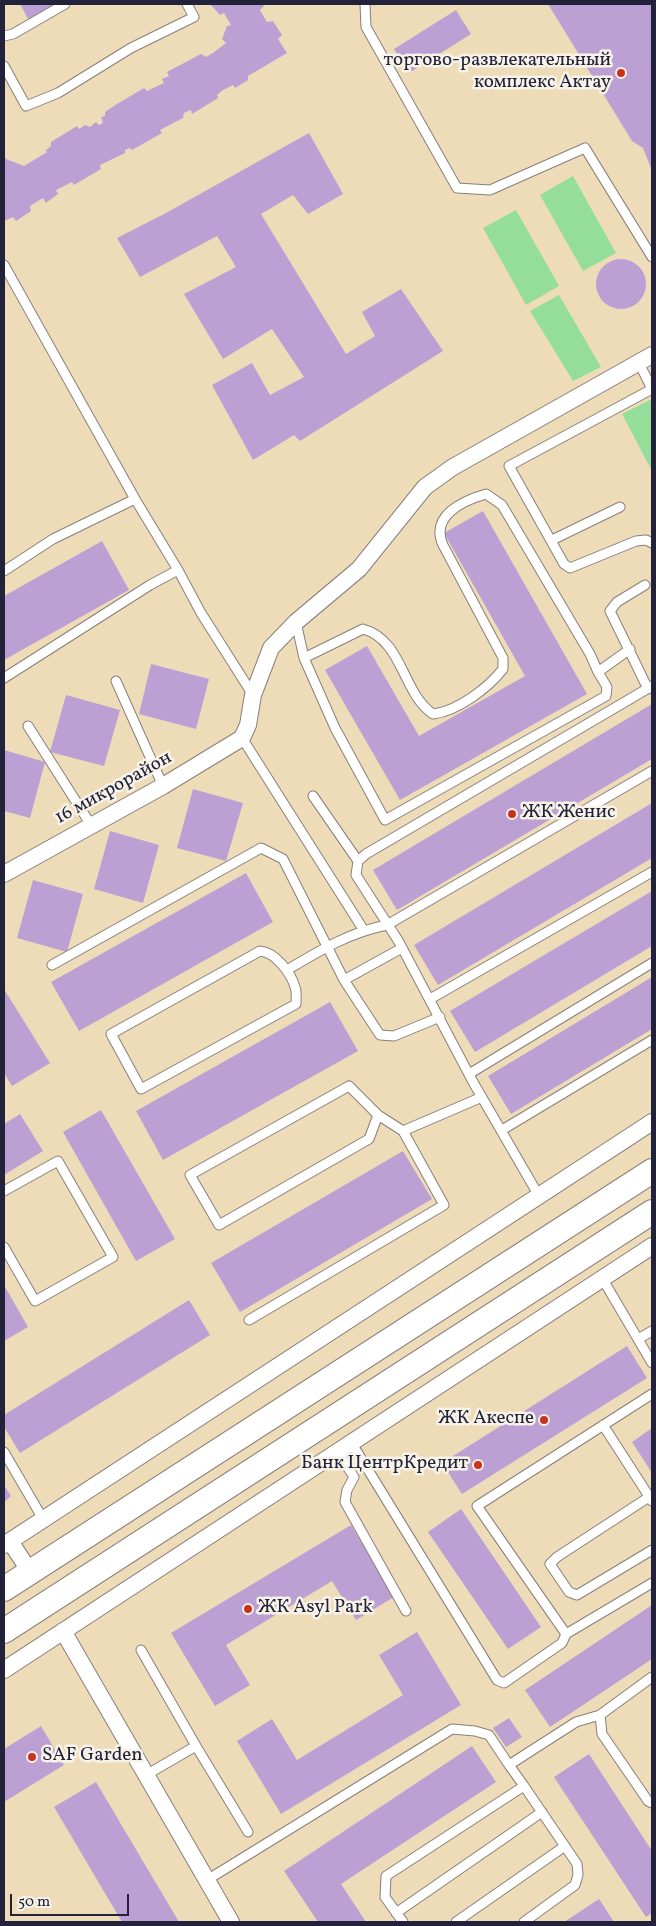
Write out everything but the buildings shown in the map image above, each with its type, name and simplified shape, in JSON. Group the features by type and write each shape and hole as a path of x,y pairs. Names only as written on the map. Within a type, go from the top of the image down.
{"main road":[{"path":"4,1589 652,1171"},
{"path":"4,1631 652,1212"},
{"path":"563,1229 583,1257"}],"street":[{"path":"242,738 248,725 253,694 271,648 296,622 359,568 425,487 453,467 645,360"},
{"name":"16 микрорайон","path":"4,874 163,786 242,738"},
{"path":"30,1572 7,1543 652,1122"},
{"path":"4,1670 652,1246"},
{"path":"63,1631 231,1922"}],"lane":[{"path":"4,36 14,34 64,4"},
{"path":"4,66 26,106 58,93 130,48 194,17 187,4"},
{"path":"365,4 366,27 457,188 490,190 585,148 652,257"},
{"path":"4,264 135,500 178,570 201,613 253,694"},
{"path":"645,360 652,389 509,466 564,564 570,568 636,541 646,540 652,543"},
{"path":"296,622 304,658 335,728 385,820 606,696 608,687 502,504 486,494 474,498 444,516 439,528 443,545 503,658 503,669 492,683 442,713 433,714 423,707 391,648 375,632 363,629 304,658"},
{"path":"4,572 53,539 135,500"},
{"path":"552,540 620,507"},
{"path":"4,678 150,585 178,570"},
{"path":"539,1196 469,1074 440,1016 402,948 356,875 358,861 430,814 650,688 610,611 617,602 645,585"},
{"path":"598,672 630,649"},
{"path":"116,681 163,786"},
{"path":"28,726 91,825"},
{"path":"242,738 363,930"},
{"path":"287,970 326,947 363,930 387,925 652,771"},
{"path":"313,796 358,861"},
{"path":"52,965 261,848 282,859 344,980 380,1035 394,1036 440,1016"},
{"path":"430,999 652,872"},
{"path":"344,980 402,948"},
{"path":"260,951 266,951 287,970 296,988 296,1004 141,1089 111,1034 260,951"},
{"path":"469,1074 652,963"},
{"path":"502,1130 652,1040"},
{"path":"249,1320 444,1205 403,1131 378,1115 349,1086 190,1175 219,1225 369,1139 378,1115"},
{"path":"403,1131 482,1097"},
{"path":"4,1191 58,1160 113,1257 35,1301 4,1246"},
{"path":"602,1278 652,1363"},
{"path":"638,1340 652,1331"},
{"path":"566,1634 477,1506 652,1394"},
{"path":"604,1425 651,1499 557,1557 550,1564 569,1592 577,1595 652,1550"},
{"path":"344,1447 354,1477 346,1490 345,1502 406,1611"},
{"path":"344,1447 497,1680 504,1683 510,1680 562,1644 566,1634 652,1582"},
{"path":"4,1452 43,1519"},
{"path":"141,1650 248,1832"},
{"path":"509,1765 576,1722 600,1715 652,1677"},
{"path":"600,1715 602,1734 648,1801 652,1803"},
{"path":"207,1880 452,1729 475,1731 489,1735 577,1864 578,1875 575,1885 524,1922"},
{"path":"146,1775 196,1746"},
{"path":"403,1922 385,1897 386,1876 524,1786"},
{"path":"396,1913 542,1812"},
{"path":"456,1922 565,1846"}],"green space":[{"path":"573,176 616,253 583,271 540,195"},
{"path":"516,210 559,286 526,305 483,228"},
{"path":"559,295 601,367 573,381 530,311"},
{"path":"652,399 652,471 622,414"}],"place":[{"name":"торгово-развлекательный комплекс Актау","path":"621,73"},
{"name":"ЖК Женис","path":"512,814"},
{"name":"ЖК Акеспе","path":"544,1420"},
{"name":"Банк ЦентрКредит","path":"478,1465"},
{"name":"ЖК Asyl Park","path":"248,1609"},
{"name":"SAF Garden","path":"32,1757"}]}
